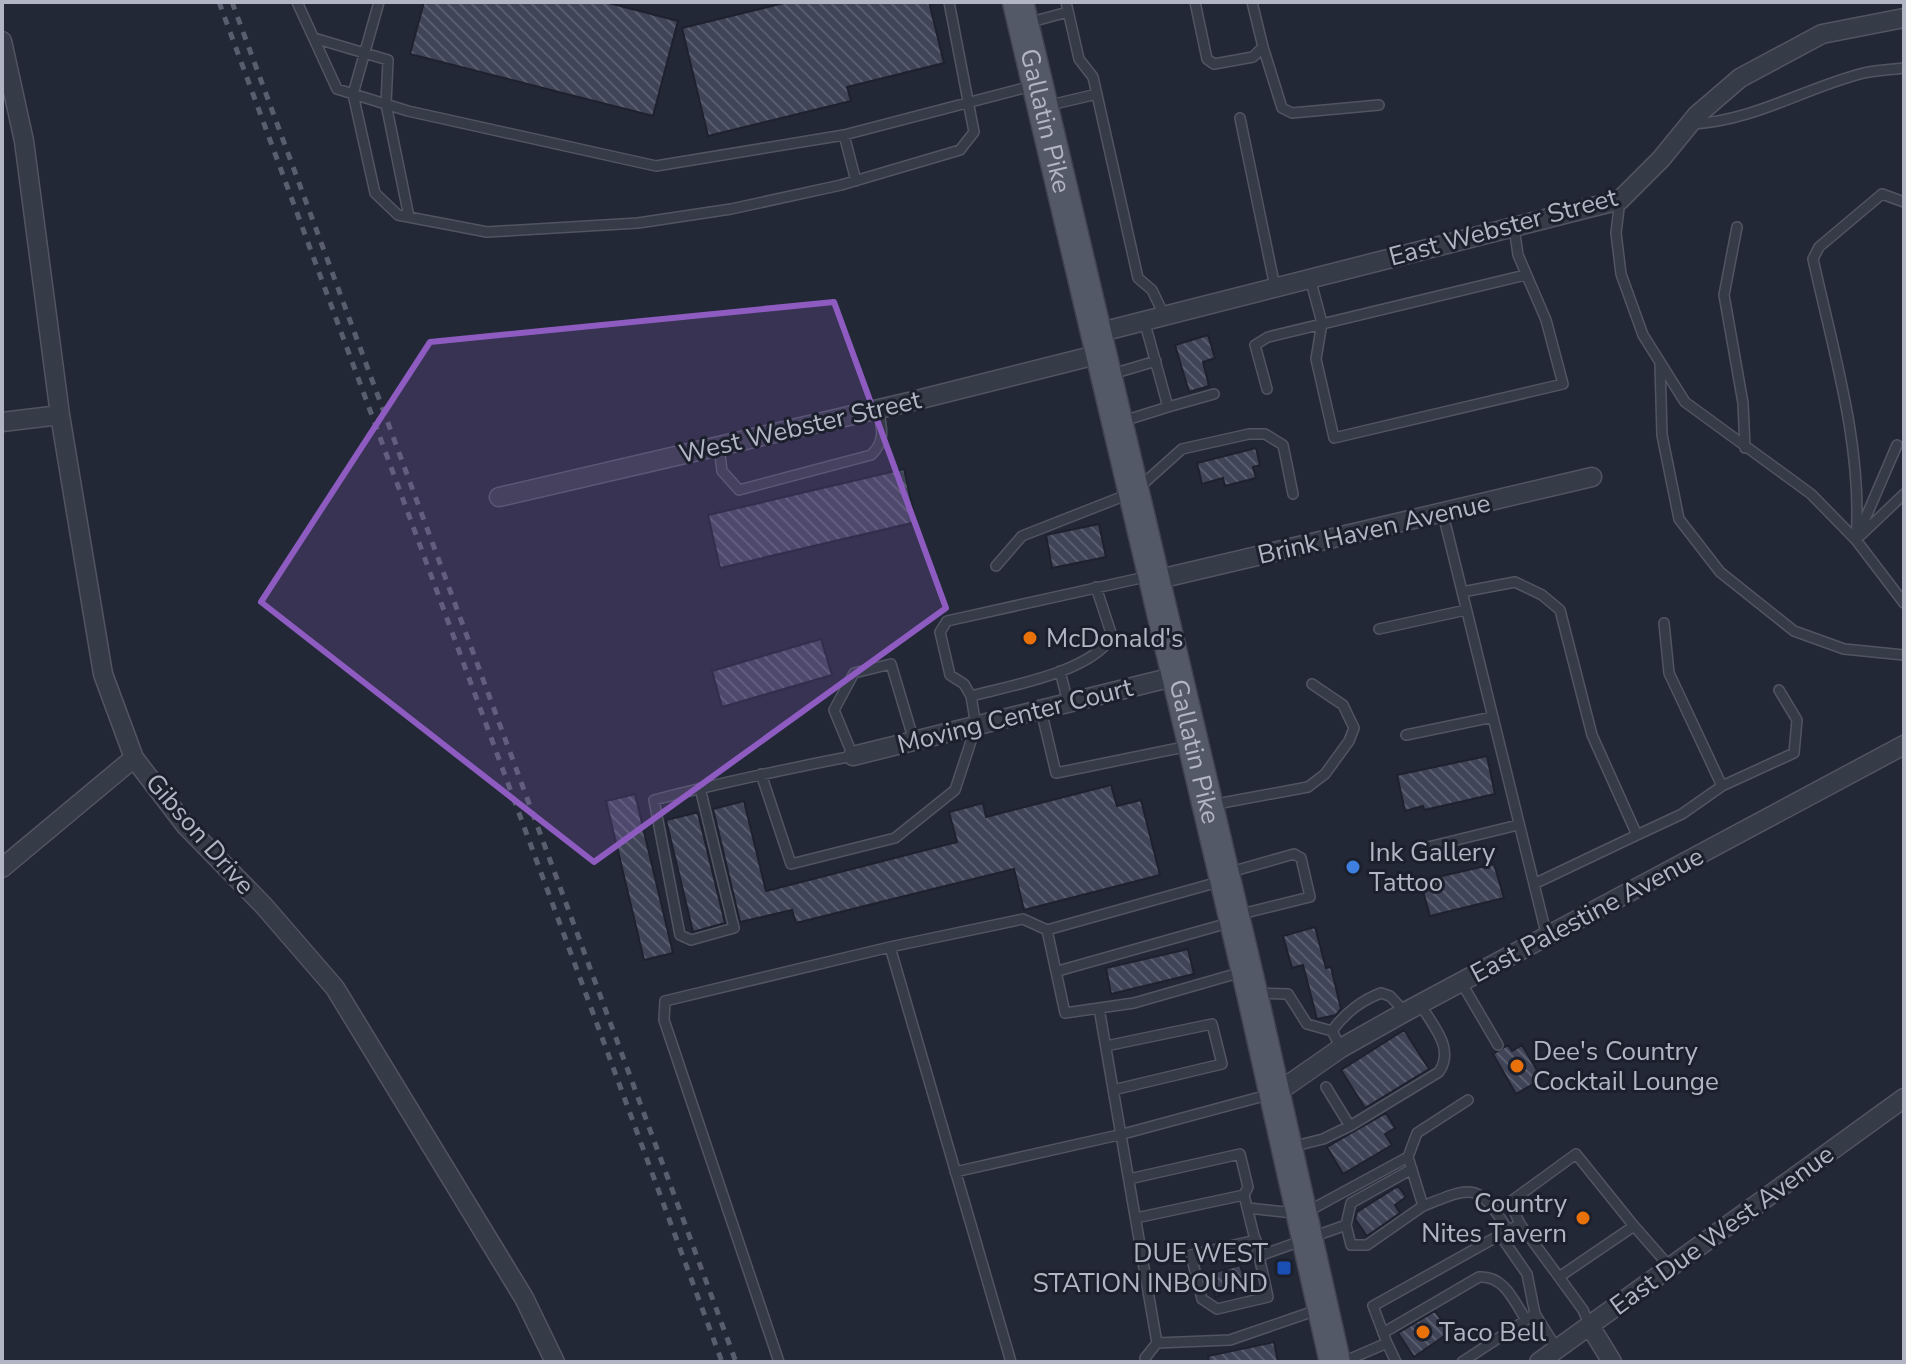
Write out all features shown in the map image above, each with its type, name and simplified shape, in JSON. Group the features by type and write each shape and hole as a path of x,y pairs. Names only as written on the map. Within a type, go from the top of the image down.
{"main road":[{"name":"Gallatin Pike","path":"1021,13 1250,982 1335,1362"}],"street":[{"name":"East Webster Street","path":"1101,354 1144,320 1620,200 1690,124 1740,78 1798,44 1822,34 1904,18"},
{"name":"Gibson Drive","path":"2,41 24,141 60,415 103,674 134,758 186,826 264,906 335,988 524,1298 555,1362"},
{"name":"West Webster Street","path":"499,497 1101,354"},
{"path":"2,422 60,415"},
{"name":"Brink Haven Avenue","path":"1154,577 1443,514 1592,477"},
{"name":"Moving Center Court","path":"853,756 1177,676"},
{"name":"East Palestine Avenue","path":"1275,1094 1341,1048 1412,1008 1904,745"},
{"path":"2,868 134,758"},
{"name":"East Due West Avenue","path":"1539,1362 1904,1098"},
{"path":"1590,1326 1612,1362"}],"lane":[{"path":"297,2 337,89 386,104 656,166 844,135 968,103 1097,94"},
{"path":"379,2 353,94 375,193 398,215 487,232 638,223 731,209 856,181 960,150 974,132 949,2"},
{"path":"1195,2 1207,59 1214,64 1253,57 1263,47"},
{"path":"1252,2 1282,108 1292,113 1379,105"},
{"path":"1021,13 1067,7 1079,59 1093,77 1138,278 1152,290 1164,315"},
{"path":"314,38 388,60 386,104 409,217"},
{"path":"1690,124 1718,123 1791,101 1861,74 1904,68"},
{"path":"1240,118 1275,287"},
{"path":"844,135 856,181"},
{"path":"1856,540 1859,499 1842,395 1813,259 1819,247 1882,194 1904,202"},
{"path":"1620,200 1616,233 1621,274 1643,335 1685,402 1811,494 1856,540 1904,603"},
{"path":"1310,278 1322,323 1316,359 1334,438 1563,384 1546,320 1525,275 1514,227"},
{"path":"1737,227 1724,295 1743,403 1745,448"},
{"path":"1267,389 1255,345 1268,337 1525,275"},
{"path":"1144,320 1168,407"},
{"path":"1101,354 1156,361"},
{"path":"1660,359 1662,435 1679,519 1720,572 1794,631 1844,649 1904,655"},
{"path":"1117,423 1214,394"},
{"path":"719,446 722,471 739,490 871,455 880,447 883,433 878,409"},
{"path":"996,566 1022,536 1134,492 1182,449 1249,434 1265,434 1283,445 1293,494"},
{"path":"1856,540 1897,445"},
{"path":"1856,540 1904,494"},
{"path":"1443,514 1547,937"},
{"path":"761,774 791,864 895,838 955,790 976,726 971,696 964,684 950,675 940,632 947,621 1154,577"},
{"path":"1462,592 1515,582 1542,595 1560,610 1592,735 1637,835"},
{"path":"971,696 1060,671 1106,646 1112,636 1096,587"},
{"path":"1379,629 1466,610"},
{"path":"1664,623 1669,673 1722,786"},
{"path":"700,788 734,928 691,940 680,935 654,800 700,788 761,774 853,756 834,710 854,673 891,664 914,741"},
{"path":"1060,671 1068,703"},
{"path":"1208,806 1308,787 1325,774 1349,741 1354,728 1343,705 1312,684"},
{"path":"1534,884 1682,814 1722,786 1794,753 1797,720 1779,690"},
{"path":"1041,710 1056,773 1193,745"},
{"path":"1406,735 1493,717"},
{"path":"1428,847 1518,825"},
{"path":"779,1362 664,1020 665,1001 890,947 1023,919 1047,930 1294,854 1301,858 1310,884 1310,897 1058,971"},
{"path":"1047,930 1065,1013 1250,982 1288,994 1307,1024 1332,1031 1341,1048"},
{"path":"890,947 1011,1362"},
{"path":"1461,982 1498,1045"},
{"path":"1288,1148 1323,1139 1350,1126 1439,1072 1446,1062 1447,1051 1412,1008 1381,993 1345,1016 1332,1031"},
{"path":"1099,1008 1157,1343 1145,1358 1146,1362"},
{"path":"1106,1046 1212,1024 1222,1064 1113,1090"},
{"path":"1326,1087 1350,1126"},
{"path":"955,1172 1123,1134 1275,1094"},
{"path":"1259,1256 1408,1157 1417,1133 1468,1100"},
{"path":"1129,1179 1240,1154 1248,1187 1244,1195 1256,1240 1268,1297 1217,1309 1202,1299 1191,1255 1256,1240"},
{"path":"1590,1326 1583,1310 1520,1224 1510,1202 1576,1154 1670,1267"},
{"path":"1408,1157 1423,1206"},
{"path":"1412,1169 1351,1203 1346,1225 1351,1245 1367,1245 1423,1206 1459,1191 1478,1193 1487,1198 1527,1274 1531,1317"},
{"path":"1136,1218 1244,1195"},
{"path":"1248,1208 1305,1226 1346,1225"},
{"path":"1396,1362 1373,1306 1520,1224"},
{"path":"1559,1277 1634,1226"},
{"path":"1343,1362 1479,1277 1489,1276 1506,1287 1557,1349"},
{"path":"1157,1343 1230,1340 1323,1307"},
{"path":"1462,1362 1531,1317"}],"highlighted area":[{"path":"834,302 946,608 594,862 261,602 430,342"}],"building":[{"path":"424,2 605,2 678,21 653,116 410,54"},
{"path":"788,2 929,2 944,63 847,87 851,101 708,136 682,28"},
{"path":"1208,335 1215,358 1203,362 1209,386 1189,392 1175,345"},
{"path":"1256,448 1260,465 1253,467 1256,478 1225,486 1223,478 1202,484 1197,463"},
{"path":"904,469 916,522 720,568 708,515"},
{"path":"1099,524 1106,557 1052,568 1046,535"},
{"path":"821,639 832,675 722,707 712,671"},
{"path":"1487,756 1495,794 1424,810 1423,806 1405,811 1397,775"},
{"path":"1111,785 1117,806 1141,800 1160,875 1024,910 1014,869 796,923 792,910 740,922 713,809 744,801 766,891 957,842 949,812 983,803 986,817"},
{"path":"635,794 673,953 644,960 606,801"},
{"path":"698,813 725,923 693,932 666,820"},
{"path":"1494,864 1504,898 1430,916 1420,881"},
{"path":"1315,927 1326,968 1331,967 1341,1009 1336,1015 1317,1019 1303,965 1292,968 1283,936"},
{"path":"1188,949 1194,974 1111,994 1106,968"},
{"path":"1404,1030 1429,1069 1365,1108 1341,1070"},
{"name":"Dee's Country Cocktail Lounge","path":"1508,1045 1512,1051 1522,1045 1542,1079 1516,1094 1493,1054"},
{"path":"1386,1113 1395,1128 1385,1134 1392,1145 1343,1174 1327,1147"},
{"path":"1398,1186 1406,1197 1395,1205 1400,1213 1367,1236 1355,1219 1357,1212"},
{"path":"1240,1265 1247,1287 1215,1297 1209,1274"},
{"name":"Taco Bell","path":"1435,1311 1450,1332 1414,1357 1398,1333"},
{"path":"1274,1342 1278,1362 1209,1362 1208,1356"}],"railway":[{"path":"219,2 722,1362"},
{"path":"232,2 736,1362"}],"place":[{"name":"McDonald's","path":"1030,638"},
{"name":"Ink Gallery Tattoo","path":"1353,867"},
{"name":"Dee's Country Cocktail Lounge","path":"1517,1066"},
{"name":"Country Nites Tavern","path":"1583,1218"},
{"name":"DUE WEST STATION INBOUND","path":"1284,1268"},
{"name":"Taco Bell","path":"1423,1332"}]}
